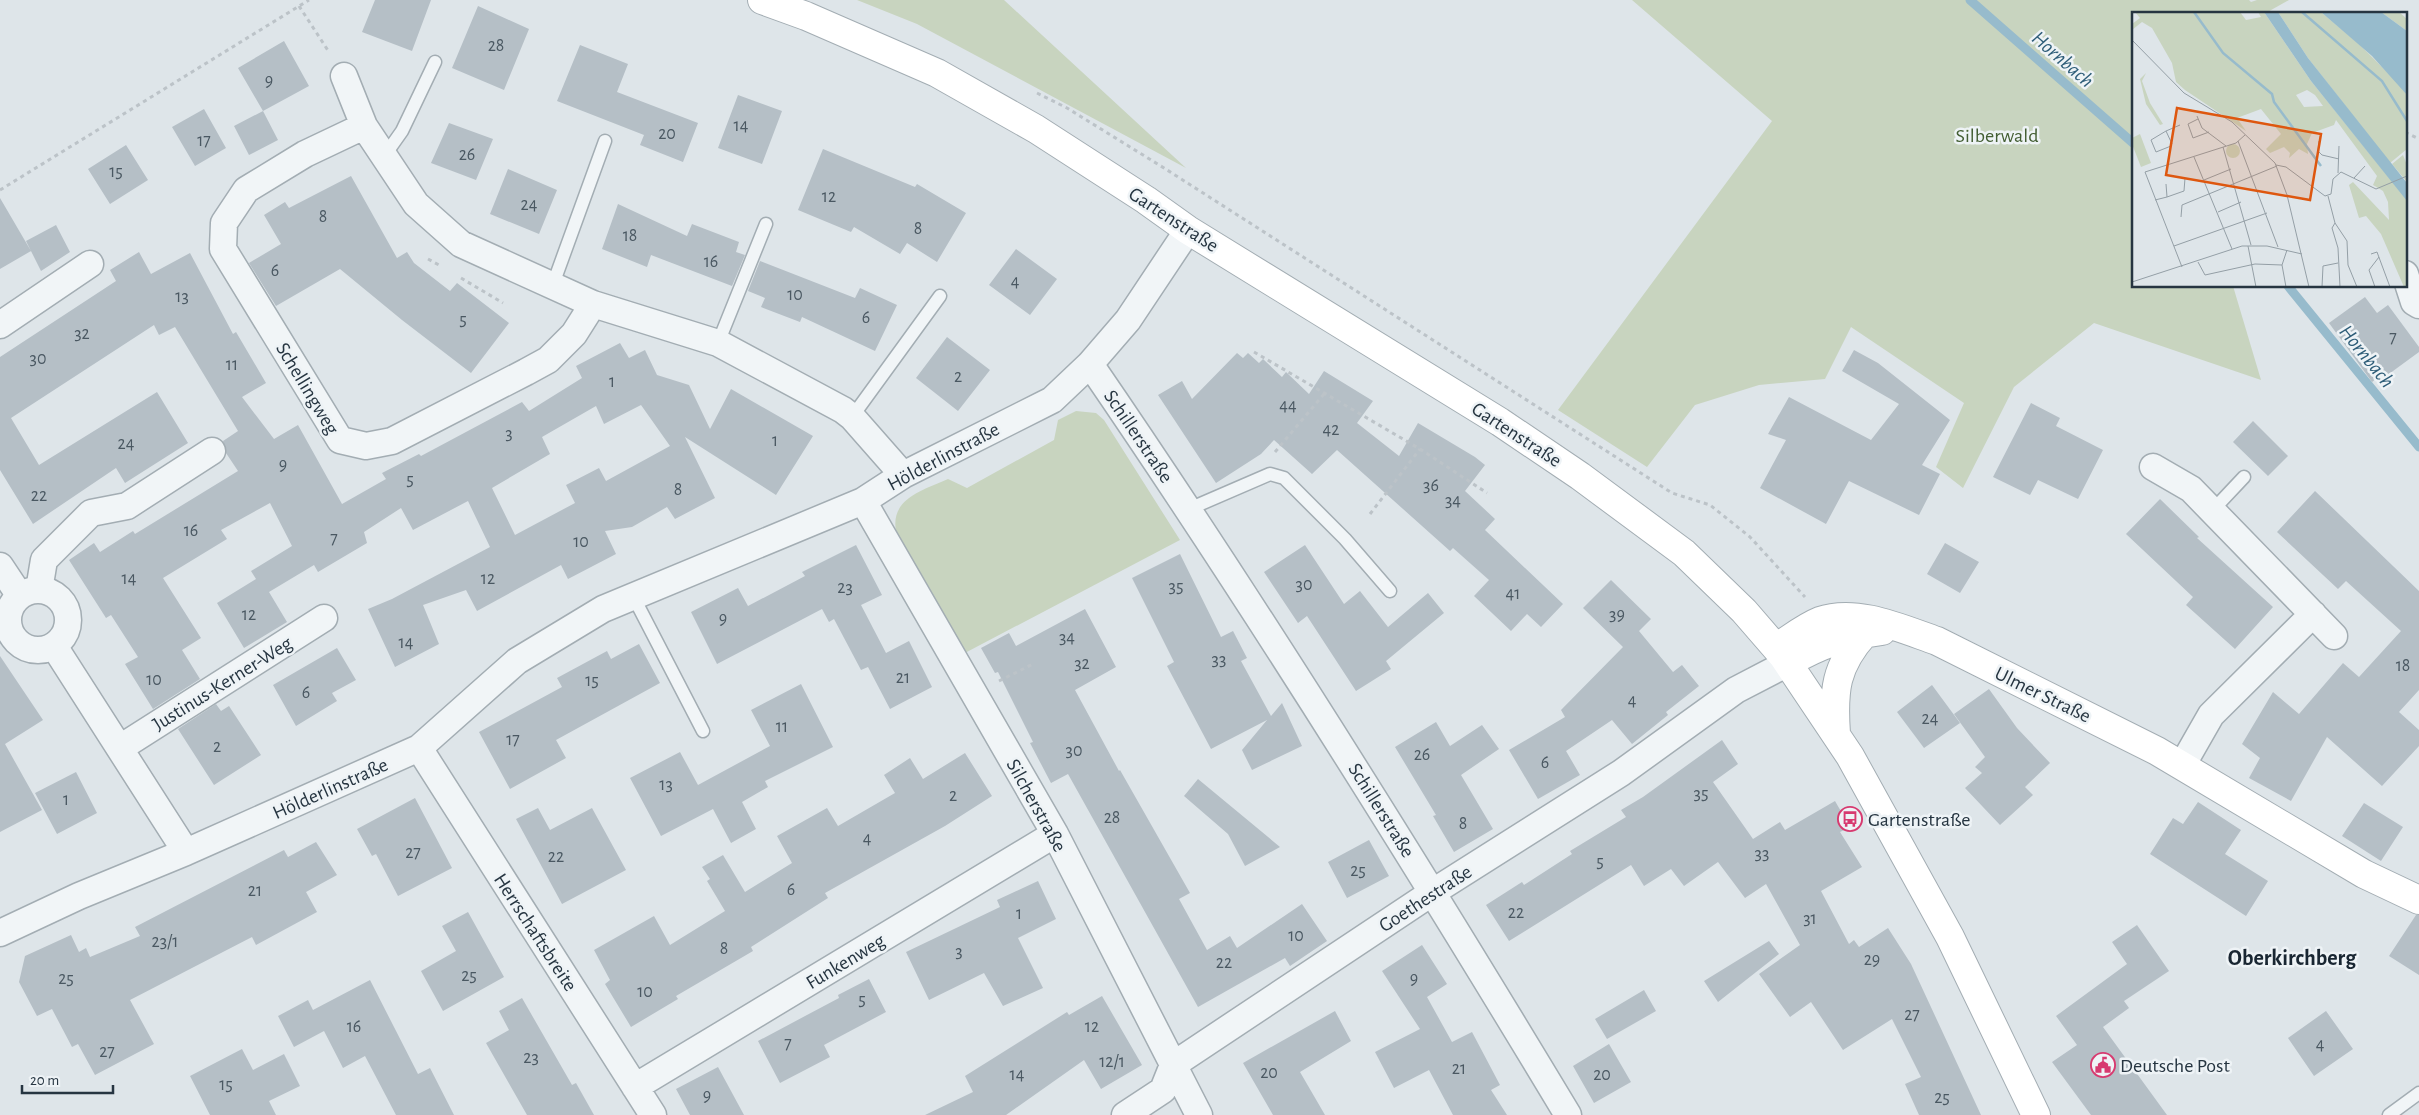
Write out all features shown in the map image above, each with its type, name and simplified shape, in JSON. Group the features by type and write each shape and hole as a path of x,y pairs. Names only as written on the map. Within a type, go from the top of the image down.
{"main road":[{"name":"Gartenstraße","path":"762,0 806,16 937,73 1036,129 1146,200 1188,230 1500,422 1588,481 1684,553 1744,611 1782,655 1836,734 1950,937 2036,1115"},
{"name":"Ulmer Straße","path":"1782,655 1820,622 1858,618 1937,641 2182,764 2364,874 2419,900"},
{"name":"Ulmer Straße","path":"1782,655 1865,634 1901,629"},
{"path":"1836,734 1835,689 1840,667 1850,649 1865,634"}],"street":[{"path":"344,76 364,126 416,204 461,244 593,304 718,343 843,410 903,475"},
{"name":"Schellingweg","path":"364,126 305,154 246,190 224,223 223,249 340,440 366,446 392,441 526,372 548,360 568,340 593,304"},
{"name":"Hölderlinstraße","path":"0,933 79,896 186,852 419,748 517,660 603,609 863,501 903,475 1052,400 1090,364 1128,320 1188,230"},
{"path":"0,325 90,264"},
{"path":"2406,277 2414,302 2419,305"},
{"name":"Schillerstraße","path":"1090,364 1189,509 1433,892 1568,1115"},
{"path":"29,593 44,560 91,513 126,506 212,451"},
{"path":"2153,467 2190,489 2334,636"},
{"name":"Silcherstraße","path":"863,501 1055,834 1199,1115"},
{"path":"0,566 29,593"},
{"path":"29,593 57,596 68,612 66,632 54,646 36,650 20,644 7,642 8,620 13,602 29,593"},
{"path":"2182,764 2211,715 2313,614"},
{"name":"Justinus-Kerner-Weg","path":"120,748 324,618"},
{"path":"54,646 186,852"},
{"name":"Goethestraße","path":"1173,1065 1433,892 1621,773 1782,655"},
{"name":"Herrschaftsbreite","path":"419,748 653,1115"},
{"name":"Funkenweg","path":"635,1087 1055,834"},
{"path":"1125,1115 1163,1090 1173,1065"}],"lane":[{"path":"385,155 402,131 435,62"},
{"path":"552,287 606,141"},
{"path":"718,343 766,224"},
{"path":"852,418 940,296"},
{"path":"1189,509 1270,474 1284,478 1345,539 1390,591"},
{"path":"2212,511 2244,477"},
{"path":"633,596 703,731"},
{"path":"2389,1115 2419,1092"}],"path":[{"path":"0,190 309,0"},
{"path":"299,6 344,76"},
{"path":"1032,90 1067,108 1164,168 1672,493 1710,505 1750,536 1801,591 1820,622"},
{"path":"2406,132 2419,139"},
{"path":"428,259 445,269"},
{"path":"453,274 504,303"},
{"path":"1254,352 1420,449 1487,493"},
{"path":"1270,474 1270,460 1278,447 1324,393"},
{"path":"1370,514 1420,449"},
{"path":"974,694 1033,664"}],"green space":[{"path":"857,0 1004,0 1186,168 917,24"},
{"name":"Silberwald","path":"1632,0 2249,0 2251,2 2257,0 2289,0 2268,12 2132,12 2132,288 2234,288 2261,380 2094,323 2014,387 1963,488 1936,467 1964,403 1851,327 1825,379 1759,385 1695,405 1647,467 1558,410 1772,121"},
{"path":"1076,411 1096,413 1104,420 1180,540 963,654 896,531 898,511 903,503 929,487 948,479 967,488 1054,440 1058,420"}],"building":[{"path":"375,0 431,0 412,51 362,32"},
{"path":"478,6 529,29 504,90 452,68"},
{"path":"284,41 309,86 263,111 238,68"},
{"path":"580,45 628,64 617,92 698,123 683,162 640,145 644,135 557,101"},
{"path":"738,95 782,111 762,164 718,148"},
{"path":"204,109 226,148 195,166 172,127"},
{"path":"263,111 278,140 249,155 234,126"},
{"path":"449,123 493,139 476,180 431,163"},
{"path":"126,145 148,180 110,204 88,169"},
{"path":"823,149 915,187 917,184 966,213 937,262 907,243 900,254 854,227 851,232 798,210"},
{"path":"508,169 557,190 539,234 490,214"},
{"path":"351,176 397,258 407,252 414,263 450,291 457,283 509,323 471,373 340,269 276,306 249,263 281,244 264,215 285,202 289,208"},
{"path":"0,198 31,251 0,269"},
{"path":"618,204 687,236 692,224 739,242 736,252 745,255 732,286 651,255 647,267 602,249"},
{"path":"56,225 70,252 41,271 26,241"},
{"path":"1016,249 1057,279 1030,315 989,285"},
{"path":"139,252 151,274 190,253 233,334 236,332 266,383 242,397 274,439 298,425 342,504 386,479 382,473 419,454 421,456 522,402 529,411 582,378 576,366 620,343 629,358 645,350 657,375 689,385 710,429 731,389 813,436 776,495 685,437 715,498 675,519 667,507 632,527 605,531 616,554 568,579 561,565 477,611 466,590 423,605 439,644 395,667 368,609 392,599 490,547 468,501 413,530 401,508 364,532 367,543 318,572 314,565 269,592 287,622 244,648 217,603 256,579 251,571 292,546 270,503 221,530 227,539 163,578 201,638 182,650 200,679 153,709 125,664 138,657 111,615 106,618 69,560 94,543 100,552 133,531 135,534 238,471 226,453 223,441 238,431 175,327 159,335 154,325 11,418 39,465 157,392 188,443 125,483 116,468 33,524 0,470 0,357 116,281 110,270","holes":["641,405 670,446 606,481 599,468 566,485 575,503 515,535 492,488 550,454 542,437 596,406 604,424"]},
{"path":"760,261 855,298 860,288 897,305 875,351 802,317 800,322 761,307 765,298 748,291"},
{"path":"2365,297 2377,313 2388,305 2419,347 2419,352 2378,382 2376,379 2372,382 2329,323"},
{"path":"947,337 990,370 958,411 916,378"},
{"path":"1854,350 1878,363 1950,420 1922,465 1940,474 1919,515 1849,481 1826,524 1760,488 1786,440 1768,434 1789,397 1871,440 1899,404 1842,371"},
{"path":"1237,353 1243,358 1248,353 1259,363 1263,359 1282,377 1286,372 1309,394 1324,371 1373,401 1357,423 1399,456 1418,423 1475,457 1485,465 1465,491 1495,519 1485,530 1563,604 1541,627 1527,614 1511,631 1474,596 1489,580 1453,548 1450,551 1337,450 1312,474 1274,440 1261,454 1216,483 1158,395 1182,381 1192,399"},
{"path":"2031,403 2060,418 2056,426 2103,450 2078,499 2038,480 2030,495 1993,477"},
{"path":"2253,421 2288,456 2268,476 2233,442"},
{"path":"2315,491 2419,591 2419,690 2399,712 2419,730 2419,746 2382,786 2327,737 2291,801 2249,778 2260,758 2242,744 2273,692 2299,714 2343,663 2359,677 2401,631 2346,581 2338,589 2277,532"},
{"path":"2160,499 2199,537 2197,538 2273,607 2235,649 2186,605 2193,597 2126,534"},
{"path":"1945,543 1979,562 1960,593 1927,574"},
{"path":"856,545 882,595 861,605 886,653 909,641 932,687 890,709 868,667 861,670 834,619 829,622 822,609 717,664 691,612 738,588 748,606 805,576 802,572"},
{"path":"1305,545 1344,604 1360,591 1388,627 1428,593 1444,613 1386,661 1391,669 1356,691 1307,616 1298,623 1264,572"},
{"path":"1180,554 1221,637 1233,631 1247,658 1241,661 1271,716 1282,703 1302,746 1252,770 1242,750 1267,720 1211,749 1167,666 1174,662 1132,578"},
{"path":"1611,580 1651,619 1639,631 1673,672 1682,665 1699,686 1666,712 1668,715 1632,744 1612,720 1566,751 1580,775 1538,799 1509,750 1565,717 1561,710 1623,647 1583,608"},
{"path":"1085,609 1116,667 1075,690 1119,771 1190,893 1179,899 1207,950 1230,936 1237,948 1302,904 1327,941 1290,966 1285,958 1198,1007 1068,774 1051,783 1030,743 1033,742 998,672 995,673 981,648 1009,633 1016,646"},
{"path":"639,644 660,683 556,740 566,758 510,789 479,732 562,687 557,678 607,651 611,659"},
{"path":"337,648 356,680 332,693 337,701 296,726 273,685"},
{"path":"0,656 43,720 5,744 42,810 0,832"},
{"path":"801,684 833,747 765,781 768,787 742,802 756,829 731,843 713,809 661,836 630,778 680,752 698,785 770,746 751,710"},
{"path":"1932,685 1960,723 1924,748 1897,712"},
{"path":"1989,689 2017,728 2050,763 2025,787 2033,795 2000,825 1965,788 1982,773 1975,767 1985,757 1954,714"},
{"path":"216,704 221,711 229,706 261,755 214,785 178,729"},
{"path":"1436,722 1450,746 1482,725 1499,749 1461,775 1493,829 1454,852 1433,816 1436,815 1395,747"},
{"path":"1722,740 1738,764 1713,782 1753,839 1780,822 1785,830 1835,801 1850,827 1840,832 1862,867 1821,891 1849,944 1854,940 1859,947 1888,928 1911,964 1981,1115 1919,1115 1905,1084 1921,1077 1892,1019 1843,1050 1811,1002 1790,1017 1759,974 1800,945 1766,884 1745,898 1718,862 1684,886 1671,869 1644,886 1631,865 1509,941 1486,905 1522,882 1524,885 1572,854 1570,851 1626,817 1621,810 1643,797"},
{"path":"965,753 992,796 945,826 825,893 828,898 751,947 753,951 676,996 678,999 631,1027 605,984 610,980 594,950 654,916 670,945 725,911 707,881 710,879 702,867 723,855 745,892 792,863 777,836 827,808 838,826 895,793 884,775 910,758 923,779"},
{"path":"76,772 97,813 57,834 35,793"},
{"path":"1198,779 1280,847 1245,866 1228,834 1184,796"},
{"path":"415,798 452,868 398,896 376,854 372,856 357,829"},
{"path":"2198,802 2241,830 2225,854 2268,881 2246,916 2150,854 2173,818 2183,824"},
{"path":"2364,803 2403,827 2381,861 2342,836"},
{"path":"538,808 550,830 592,808 626,870 562,904 516,819"},
{"path":"1369,840 1389,876 1347,898 1328,862"},
{"path":"316,842 337,875 306,892 317,912 256,945 252,937 130,1000 154,1044 95,1075 78,1044 72,1047 52,1009 37,1016 19,982 25,956 71,935 79,952 86,948 90,957 140,936 135,927 284,850 288,857"},
{"path":"1038,881 1056,919 1018,938 1043,988 1003,1006 984,973 929,1000 906,952 1000,907 997,900"},
{"path":"468,912 504,977 443,1011 421,971 456,951 442,926"},
{"path":"2416,915 2419,915 2419,975 2389,956"},
{"path":"2137,925 2169,971 2124,1001 2129,1008 2103,1027 2167,1115 2091,1115 2052,1062 2077,1045 2056,1016 2127,964 2112,942"},
{"path":"1769,941 1779,954 1718,1002 1704,981"},
{"path":"1422,945 1447,984 1427,997 1452,1042 1472,1032 1500,1085 1491,1090 1507,1115 1453,1115 1429,1070 1394,1088 1375,1052 1420,1029 1382,971"},
{"path":"869,979 886,1012 824,1045 830,1057 780,1083 758,1041 839,998 838,995"},
{"path":"370,980 418,1074 430,1068 454,1115 396,1115 365,1056 343,1068 324,1031 294,1047 278,1016 308,1000 313,1010"},
{"path":"1644,990 1656,1011 1607,1039 1595,1019"},
{"path":"1102,996 1142,1065 1101,1089 1084,1060 1006,1115 925,1115 973,1092 965,1076 1067,1012 1069,1015"},
{"path":"522,998 572,1085 576,1083 594,1115 527,1115 486,1043 509,1030 499,1011"},
{"path":"1335,1011 1351,1041 1300,1072 1325,1115 1273,1115 1243,1063"},
{"path":"2326,1011 2353,1049 2314,1076 2288,1038"},
{"path":"1609,1044 1631,1082 1594,1103 1573,1066"},
{"path":"242,1049 253,1070 284,1054 300,1086 269,1101 276,1115 210,1115 190,1076"},
{"path":"718,1067 744,1115 690,1115 676,1089"}],"waterway":[{"name":"Hornbach","path":"1970,0 2132,142"},
{"name":"Hornbach","path":"2290,288 2419,447"}],"place":[{"name":"Gartenstraße","path":"1850,819"},
{"name":"Deutsche Post","path":"2103,1065"}],"district":[{"name":"Oberkirchberg","path":"2292,957"}]}
